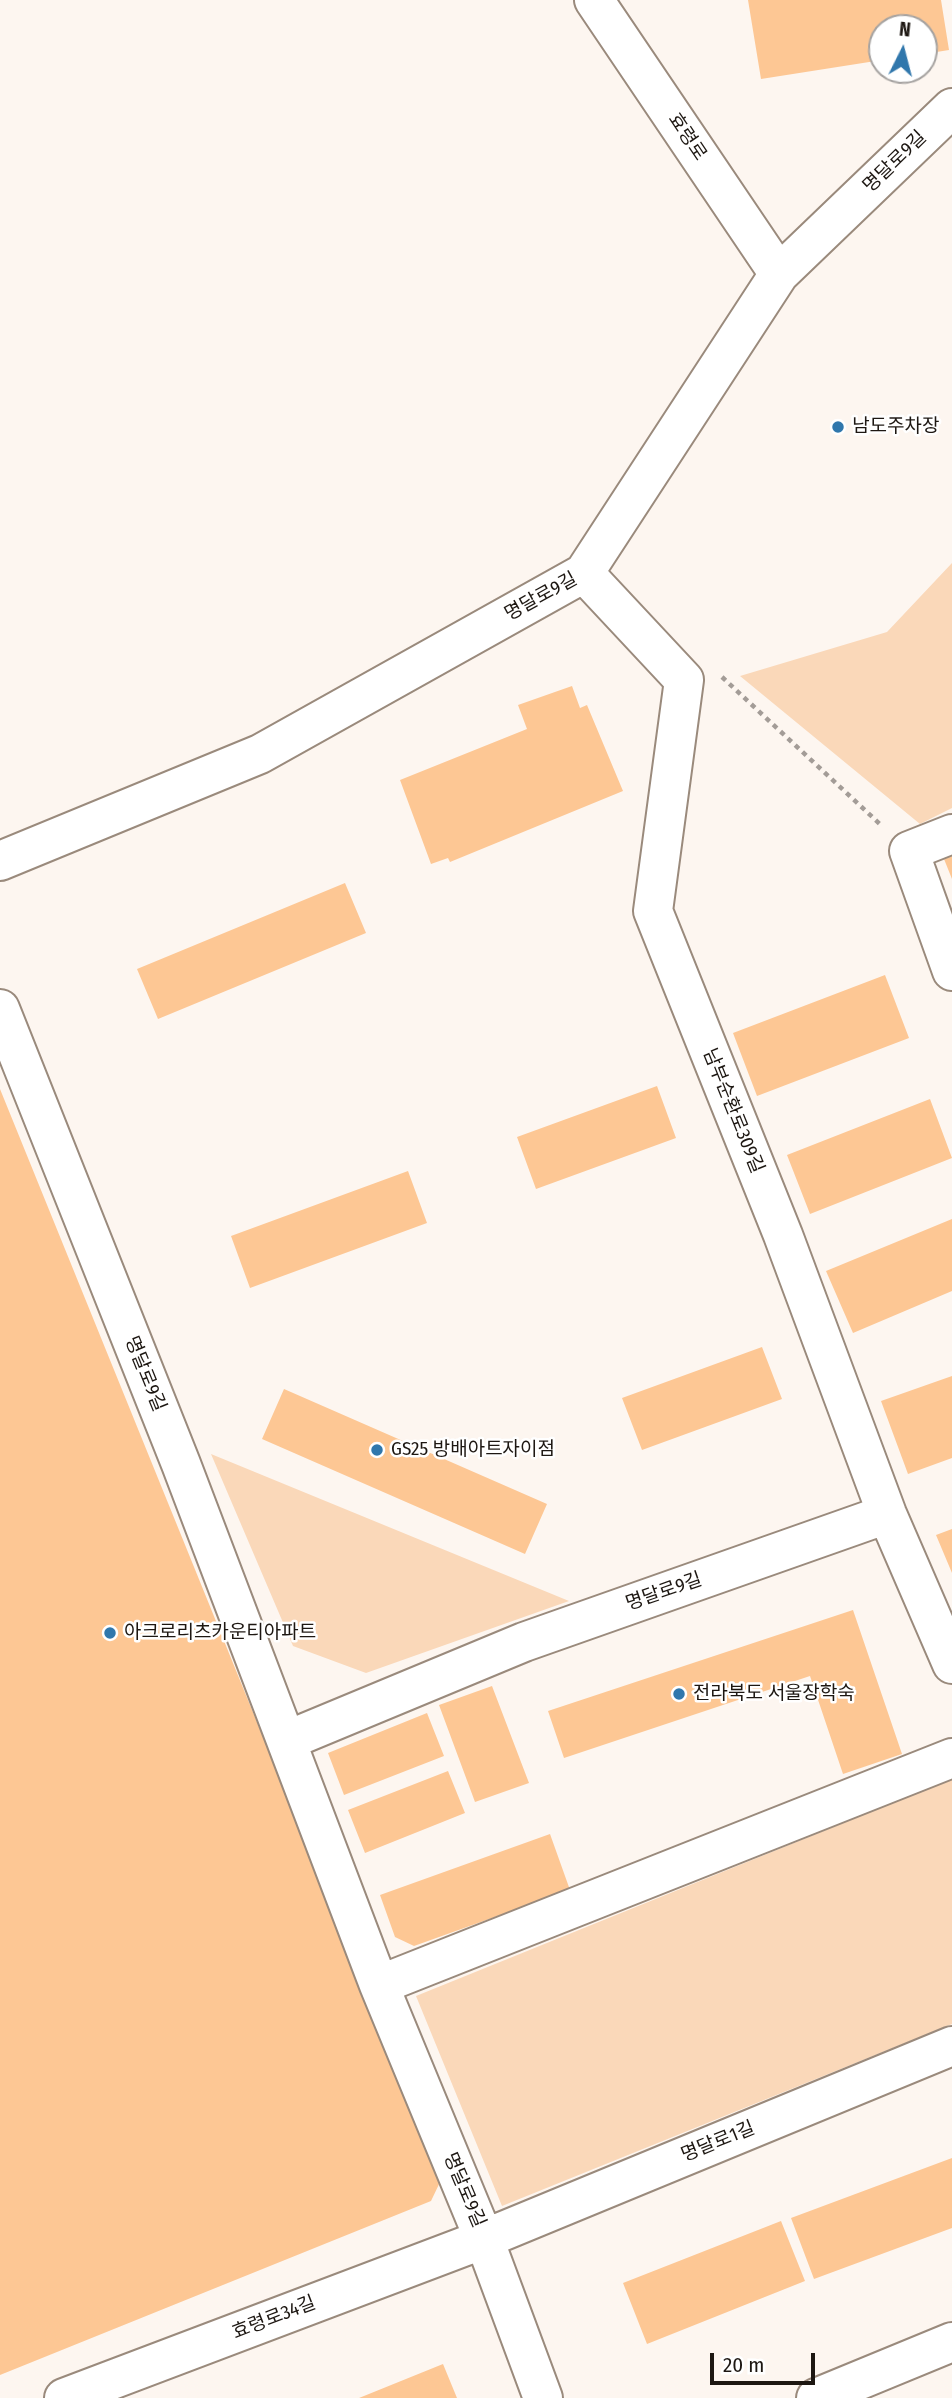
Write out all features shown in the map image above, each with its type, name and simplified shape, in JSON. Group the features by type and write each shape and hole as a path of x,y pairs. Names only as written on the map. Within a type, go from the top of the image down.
{"street":[{"name":"효령로","path":"594,0 779,274"},
{"name":"명달로9길","path":"0,861 260,754 584,573 779,274 952,108"},
{"path":"584,573 684,680"},
{"name":"남부순환로309길","path":"684,680 653,911 783,1235 887,1514 952,1664"},
{"path":"952,834 909,851 952,971"},
{"name":"명달로9길","path":"0,1009 288,1740 379,1985 484,2239 543,2398"},
{"name":"명달로9길","path":"288,1740 524,1642 887,1514"},
{"path":"379,1985 952,1758"},
{"name":"명달로1길","path":"484,2239 952,2046"},
{"name":"효령로34길","path":"64,2398 484,2239"},
{"path":"816,2398 952,2342"}],"path":[{"path":"684,680 719,675 909,851"}],"shaded area":[{"path":"952,563 952,808 920,824 740,676 887,632"},
{"path":"211,1454 569,1601 366,1673 293,1646"},
{"path":"952,1779 952,2024 502,2206 416,1996"}],"building":[{"path":"748,0 941,0 949,50 938,52 938,14 868,14 868,62 761,79"},
{"path":"572,686 580,708 587,705 623,791 450,862 448,858 431,864 400,780 527,729 518,705"},
{"path":"952,856 952,879 944,859"},
{"path":"345,883 366,933 158,1019 137,969"},
{"path":"885,975 909,1038 757,1096 733,1033"},
{"path":"657,1086 676,1138 536,1189 517,1137"},
{"name":"아크로리츠카운티아파트","path":"0,1089 442,2178 431,2201 0,2375"},
{"path":"930,1099 952,1158 810,1214 787,1155"},
{"path":"408,1171 427,1223 250,1288 231,1236"},
{"path":"952,1219 952,1291 853,1333 826,1271"},
{"path":"762,1347 782,1399 642,1450 622,1398"},
{"path":"952,1376 952,1458 908,1474 881,1401"},
{"path":"284,1389 547,1504 525,1554 262,1439"},
{"path":"952,1529 952,1573 936,1535"},
{"name":"전라북도 서울장학숙","path":"853,1610 902,1754 843,1774 810,1676 564,1758 548,1711"},
{"path":"492,1686 529,1783 475,1802 439,1705"},
{"path":"427,1713 444,1756 344,1795 328,1753"},
{"path":"448,1771 465,1813 365,1853 348,1810"},
{"path":"550,1834 570,1890 414,1946 395,1937 380,1895"},
{"path":"952,2158 952,2228 814,2279 791,2218"},
{"path":"781,2221 805,2281 647,2344 623,2283"},
{"path":"443,2364 457,2398 359,2398"}],"place":[{"name":"남도주차장","path":"838,427"},
{"name":"GS25 방배아트자이점","path":"377,1450"},
{"name":"아크로리츠카운티아파트","path":"110,1633"},
{"name":"전라북도 서울장학숙","path":"679,1694"}]}
